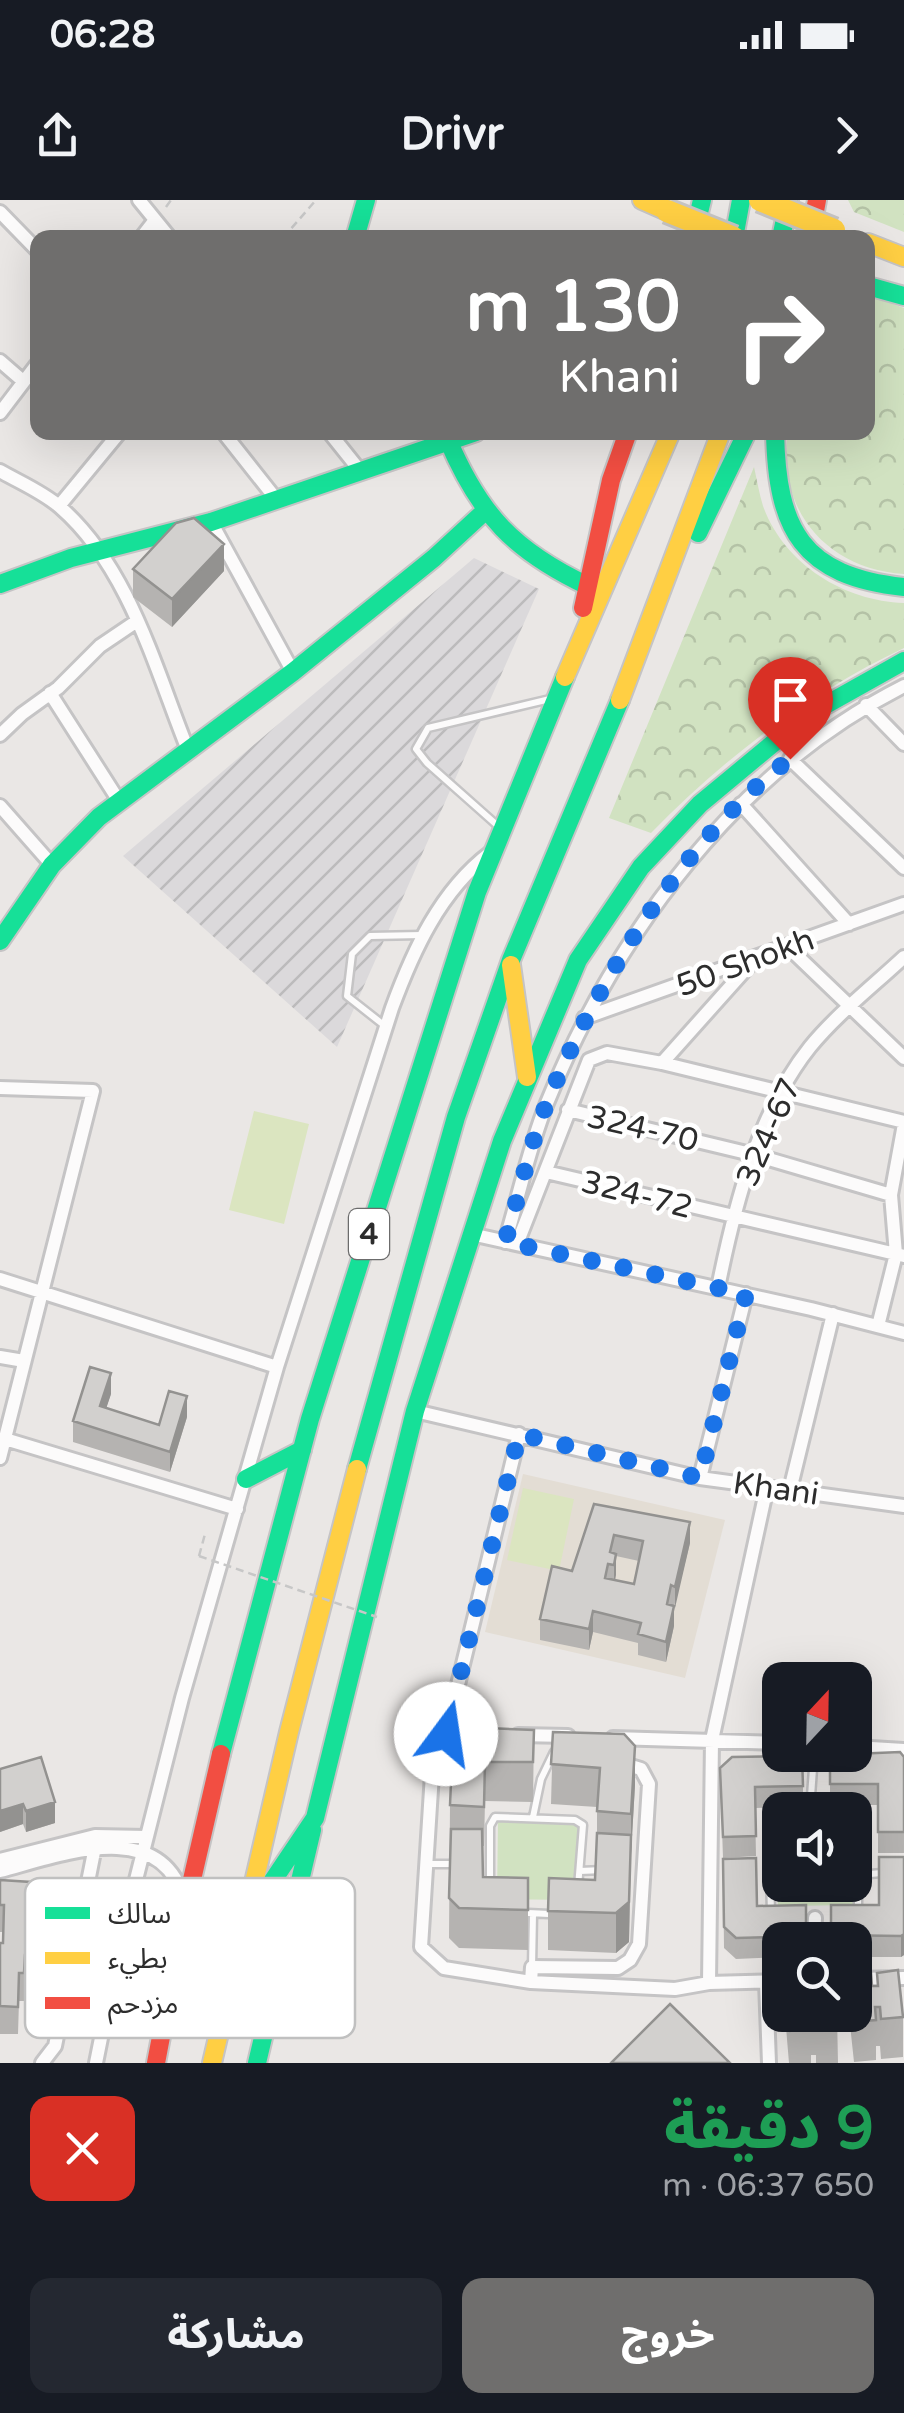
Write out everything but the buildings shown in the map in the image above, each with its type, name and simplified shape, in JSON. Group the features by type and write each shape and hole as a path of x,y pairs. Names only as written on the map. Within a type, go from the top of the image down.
{"main road":[{"path":"357,230 366,200"},
{"path":"642,200 714,230"},
{"path":"696,230 702,200"},
{"path":"735,230 741,200"},
{"path":"760,200 834,230"},
{"path":"783,230 789,200"},
{"path":"811,230 816,200"},
{"path":"875,245 904,256"},
{"path":"875,288 904,296"},
{"path":"0,584 98,551 211,522 448,440 461,473 484,512 542,563 588,586"},
{"path":"571,662 611,480 625,440"},
{"name":"4","path":"193,1878 235,1693 302,1450 477,892 668,440"},
{"name":"4","path":"255,1878 362,1451 456,1117 511,960 644,644 718,440"},
{"path":"644,644 743,440"},
{"path":"775,440 774,478 781,506 798,540 815,557 852,577 904,587"},
{"path":"0,941 52,865 99,817 293,672 434,558 484,512"},
{"path":"301,1878 415,1411 502,1142 578,960 641,867 700,804 806,716 904,661"},
{"path":"511,960 528,1080"},
{"path":"246,1479 302,1450"},
{"path":"274,1878 315,1818"},
{"name":"4","path":"156,2063 161,2038"},
{"name":"4","path":"212,2063 218,2038"},
{"path":"257,2063 263,2038"}],"street":[{"path":"139,200 163,230"},
{"path":"0,212 30,243"},
{"path":"147,230 155,220"},
{"path":"0,361 23,381"},
{"path":"0,413 30,373"},
{"path":"59,506 113,440"},
{"path":"229,440 276,499"},
{"path":"336,440 361,472"},
{"path":"0,471 59,506 98,551 128,600 188,750"},
{"path":"211,522 293,672"},
{"path":"0,736 100,646 137,621"},
{"path":"511,1243 545,1108 584,1018 672,884 741,804 790,759 866,706 904,686"},
{"path":"50,693 119,802"},
{"path":"866,706 904,744"},
{"path":"790,759 904,868"},
{"path":"741,804 849,924"},
{"path":"0,806 52,865"},
{"path":"135,1878 277,1367 409,961 452,890 499,840"},
{"name":"50 Shokh","path":"584,1018 904,904"},
{"path":"788,947 904,1058"},
{"path":"662,1063 756,958"},
{"name":"324-67","path":"718,1288 732,1217 779,1093 811,1046 904,958"},
{"path":"511,1243 546,1172 589,1060 608,1053 662,1063 904,1123 891,1195 900,1255 878,1326"},
{"path":"0,1088 93,1090 0,1458"},
{"name":"324-70","path":"568,1110 755,1155 891,1195"},
{"name":"324-72","path":"546,1172 900,1255"},
{"path":"472,1234 904,1333"},
{"path":"0,1280 277,1367"},
{"path":"700,1478 746,1294"},
{"path":"790,1490 833,1314"},
{"path":"0,1357 24,1361"},
{"name":"Khani","path":"415,1411 700,1478 903,1502"},
{"path":"519,1434 446,1734 432,1774 421,1947 444,1968 675,1989 762,1981"},
{"path":"5,1439 237,1510"},
{"path":"709,1983 712,1740 767,1486"},
{"path":"446,1734 482,1734"},
{"path":"500,1735 762,1743"},
{"path":"553,1736 559,1754"},
{"path":"872,1748 904,1750"},
{"path":"532,1974 618,1968 630,1960 639,1944 650,1784 641,1769 614,1762"},
{"path":"0,1860 96,1836 146,1837"},
{"path":"0,1871 95,1847 141,1852 160,1862 175,1878"},
{"path":"89,1878 95,1847"},
{"path":"815,1918 815,1922"},
{"path":"872,1979 904,1978"},
{"path":"769,2063 771,2032"},
{"path":"42,2063 58,2038"},
{"path":"96,2063 101,2038"}],"lane":[{"path":"499,840 416,749 428,728 556,698"},
{"path":"386,1027 347,996 352,954 370,936 423,936"},
{"path":"533,1817 541,1779 559,1754"},
{"path":"495,1817 576,1820 583,1825 576,1912 569,1915 490,1911 490,1864 490,1826 495,1817"},
{"path":"426,1864 490,1864"},
{"path":"580,1870 612,1870"},
{"path":"628,1870 644,1870"},
{"path":"750,1872 762,1871"},
{"path":"872,1874 904,1871"},
{"path":"771,1902 771,1916 778,1920"},
{"path":"854,1916 860,1910 860,1902"},
{"path":"532,1974 533,1914"},
{"path":"796,1919 834,1917"}],"path":[{"path":"290,230 316,200"},
{"path":"206,1534 199,1556 377,1617"}],"shaded area":[{"path":"474,558 539,589 337,1047 123,856"},
{"path":"523,1474 725,1520 685,1678 485,1632"}],"green space":[{"path":"848,200 904,200 904,232 854,212"},
{"path":"875,298 904,308 904,574 876,570 830,547 799,510 786,461 788,440 875,440"},
{"path":"754,467 763,506 773,527 801,562 839,587 882,601 904,603 904,648 835,685 769,729 651,833 609,818"},
{"path":"254,1111 309,1124 284,1224 229,1210"},
{"path":"523,1488 574,1499 559,1571 507,1560"},
{"path":"498,1820 579,1822 576,1900 497,1899"},
{"path":"778,1902 856,1905 778,1906"}],"traffic: fast":[{"path":"357,230 366,200"},
{"path":"695,230 702,200"},
{"path":"735,230 741,200"},
{"path":"783,230 789,200"},
{"path":"875,288 904,296"},
{"path":"448,440 473,490 502,528 539,559 588,586"},
{"path":"0,584 71,558 211,522 452,440"},
{"path":"698,533 743,440"},
{"path":"775,440 782,496 802,542 819,559 841,572 904,587"},
{"path":"0,941 52,865 99,817 293,672 434,558 484,512"},
{"path":"275,1878 315,1818 415,1411 502,1141 578,960 641,867 700,804 806,716 904,661"},
{"path":"221,1754 310,1419 477,892 565,677"},
{"path":"357,1469 456,1117 511,960 620,700"},
{"path":"246,1479 302,1450"},
{"path":"301,1878 312,1830"},
{"path":"257,2063 263,2038"}],"traffic: slow":[{"path":"642,200 667,211"},
{"path":"760,200 834,230"},
{"path":"667,211 714,230"},
{"path":"875,246 904,257"},
{"path":"565,677 668,440"},
{"path":"620,700 718,440"},
{"path":"511,965 527,1077"},
{"path":"255,1878 357,1469"},
{"path":"212,2063 218,2038"}],"traffic: jam":[{"path":"811,230 817,200"},
{"path":"583,608 611,480 625,440"},
{"path":"192,1878 221,1754"},
{"path":"156,2063 161,2038"}],"route":[{"path":"446,1734 519,1434 700,1478 746,1294 505,1242 545,1108 584,1018 672,884 728,816 790,759"}]}
